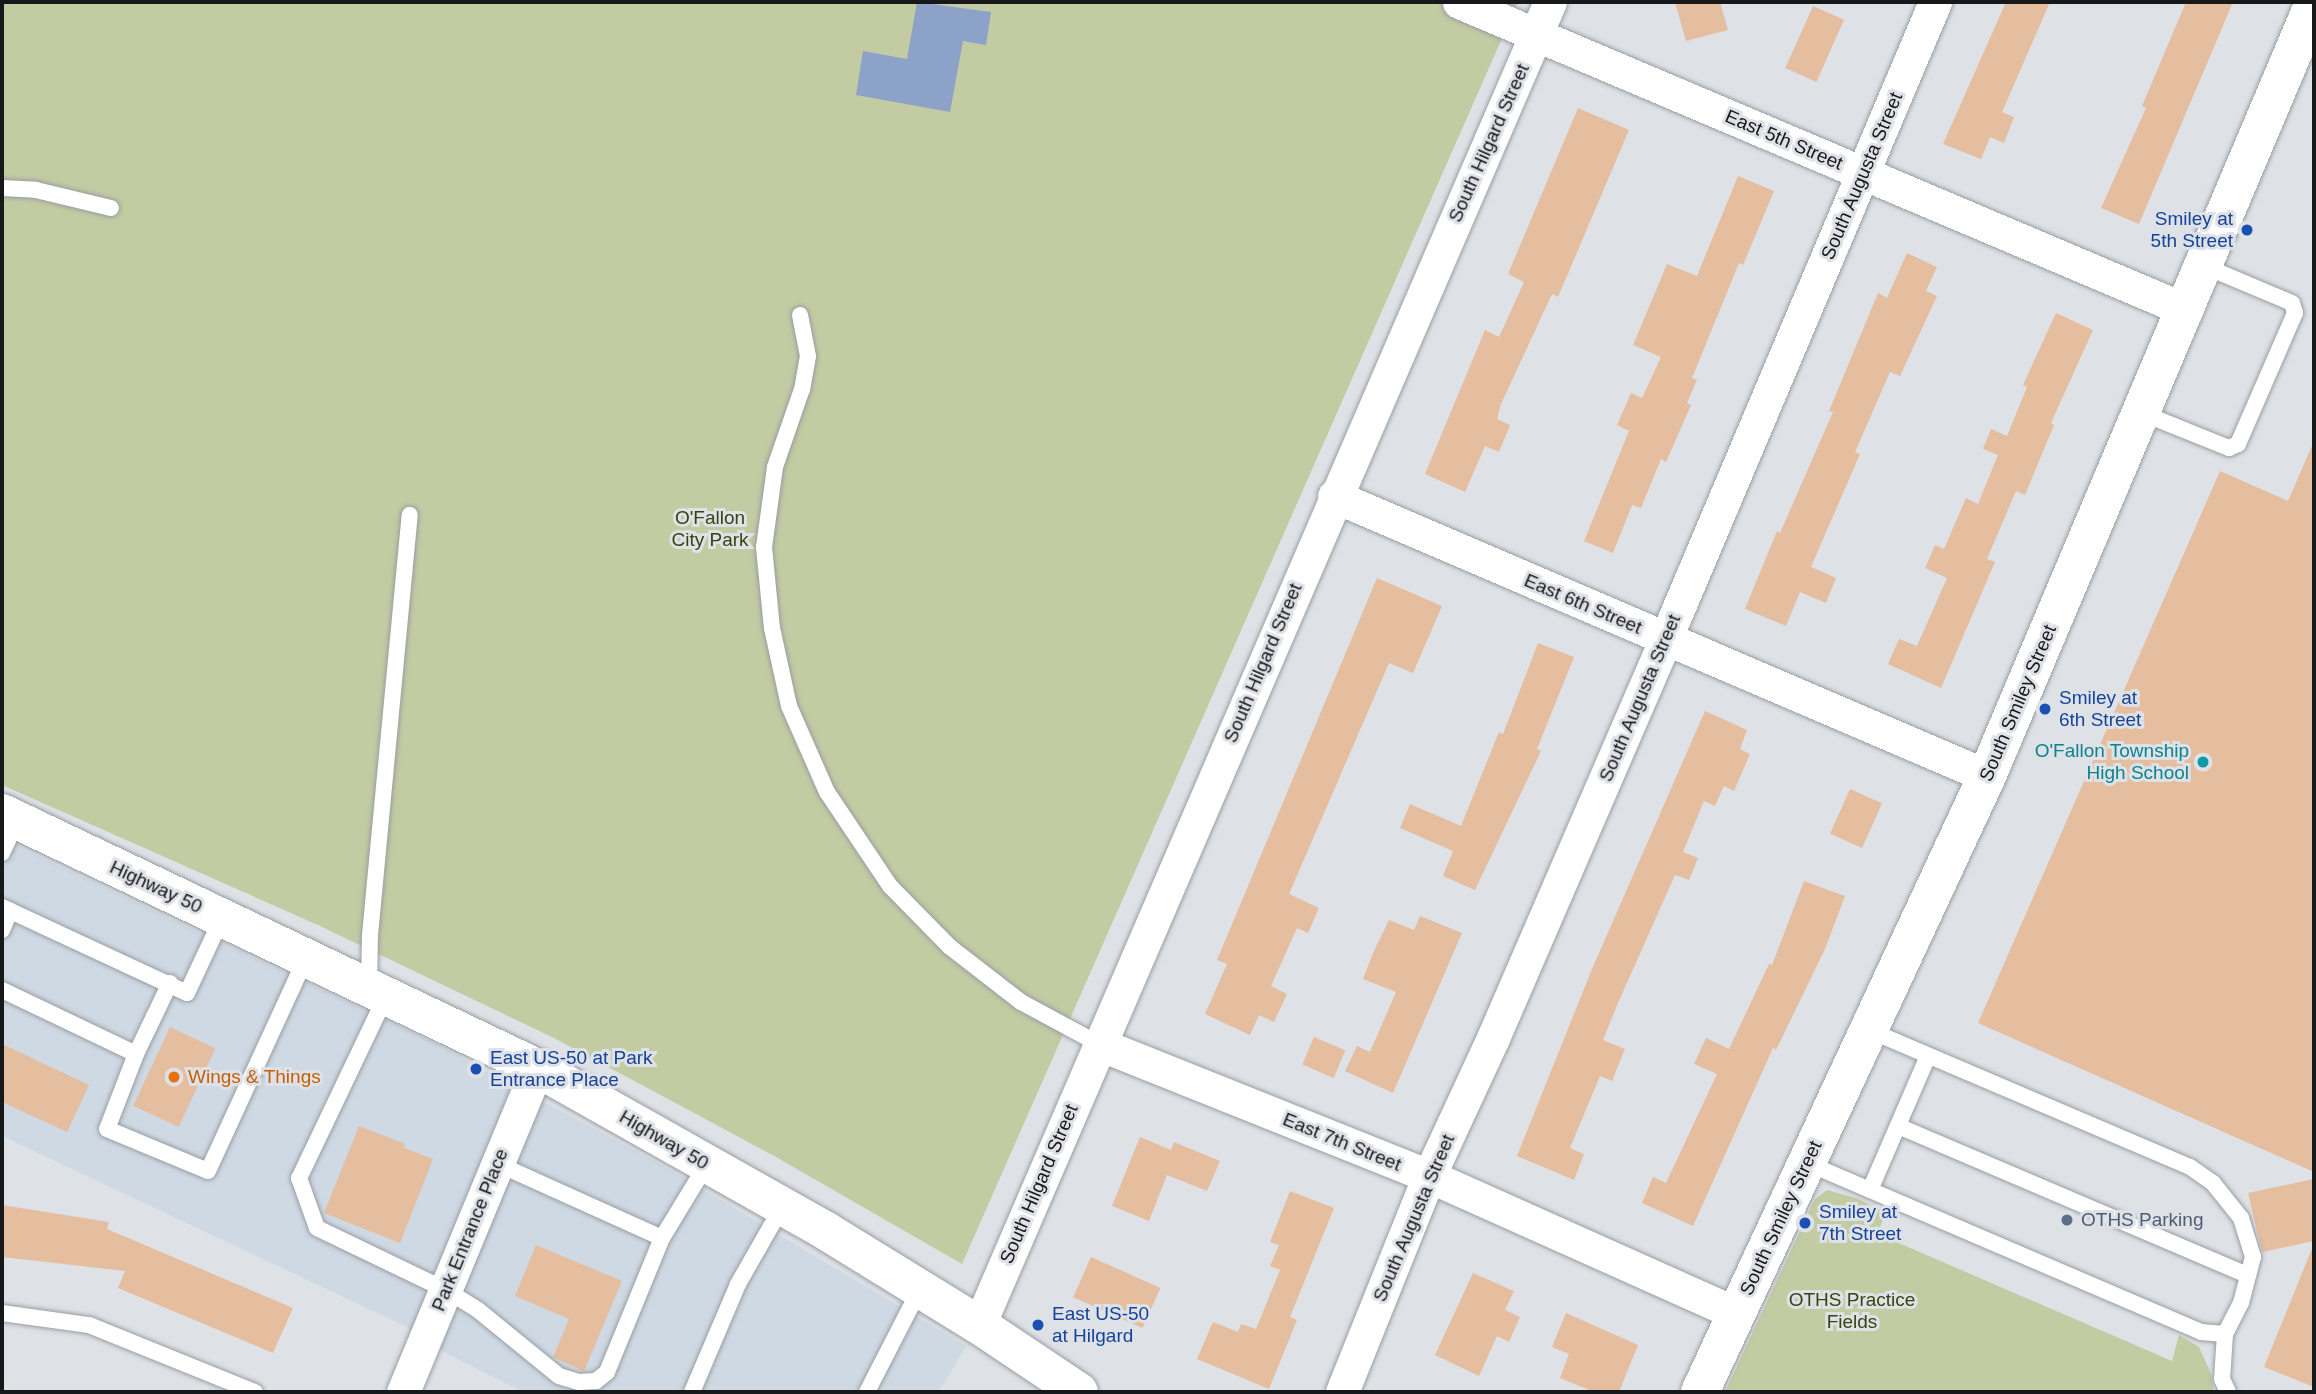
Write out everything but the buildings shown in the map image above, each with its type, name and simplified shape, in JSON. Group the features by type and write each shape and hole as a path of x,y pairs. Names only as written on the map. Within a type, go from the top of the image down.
{"street":[{"name":"East 5th Street","path":"1459,2 2186,310"},
{"name":"South Hilgard Street","path":"979,1325 1334,496 1550,2"},
{"name":"South Augusta Street","path":"1342,1392 1429,1176 1493,1038 1665,640 1935,2"},
{"name":"South Smiley Street","path":"1700,1392 1987,776 2314,3"},
{"name":"East 6th Street","path":"1334,496 1987,776"},
{"name":"Highway 50","path":"7,829 222,918 537,1068 920,1289 1079,1392"},
{"name":"East 7th Street","path":"1099,1044 1429,1176 1737,1314"},
{"name":"Park Entrance Place","path":"403,1392 537,1068"}],"lane":[{"path":"2,188 36,190 111,208"},
{"path":"2142,413 2229,448 2238,444 2295,313 2292,303 2204,266"},
{"path":"800,315 808,356 802,389 775,467 764,547 772,628 789,706 827,792 890,886 950,947 1021,1002 1099,1044"},
{"path":"410,515 370,935 377,992 299,1178 317,1228 446,1290 478,1310 559,1376 579,1382 596,1381 607,1372 621,1344 662,1238 707,1164"},
{"path":"2,930 6,909 187,993 222,918"},
{"path":"170,983 136,1054 107,1129 208,1171 306,958"},
{"path":"2,990 136,1054"},
{"path":"1869,1030 2190,1167 2213,1183 2241,1218 2253,1257 2241,1303 2225,1334 2222,1379 2228,1392"},
{"path":"1870,1190 1928,1056"},
{"path":"1898,1126 2248,1275"},
{"path":"1807,1163 2201,1332 2225,1334"},
{"path":"498,1164 662,1238"},
{"path":"692,1392 738,1284 782,1207"},
{"path":"867,1392 920,1289"},
{"path":"2,1313 89,1325 255,1392"}],"shaded area":[{"path":"2,839 434,1043 662,1165 966,1346 939,1392 523,1392 442,1351 407,1327 2,1136"}],"green space":[{"name":"O'Fallon City Park","path":"2,2 1518,2 962,1264 776,1157 556,1039 320,926 2,785"},
{"name":"OTHS Practice Fields","path":"1827,1190 1856,1198 1885,1212 1878,1234 2172,1361 2179,1335 2199,1347 2211,1374 2214,1392 1725,1392 1815,1199"}],"water":[{"path":"917,2 991,12 986,45 963,41 950,112 856,95 863,51 907,59"}],"place":[{"name":"Smiley at 5th Street","path":"2247,230"},
{"name":"Smiley at 6th Street","path":"2045,709"},
{"name":"O'Fallon Township High School","path":"2203,762"},
{"name":"East US-50 at Park Entrance Place","path":"476,1069"},
{"name":"Wings & Things","path":"174,1077"},
{"name":"OTHS Parking","path":"2067,1220"},
{"name":"Smiley at 7th Street","path":"1805,1223"},
{"name":"East US-50 at Hilgard","path":"1038,1325"}]}
